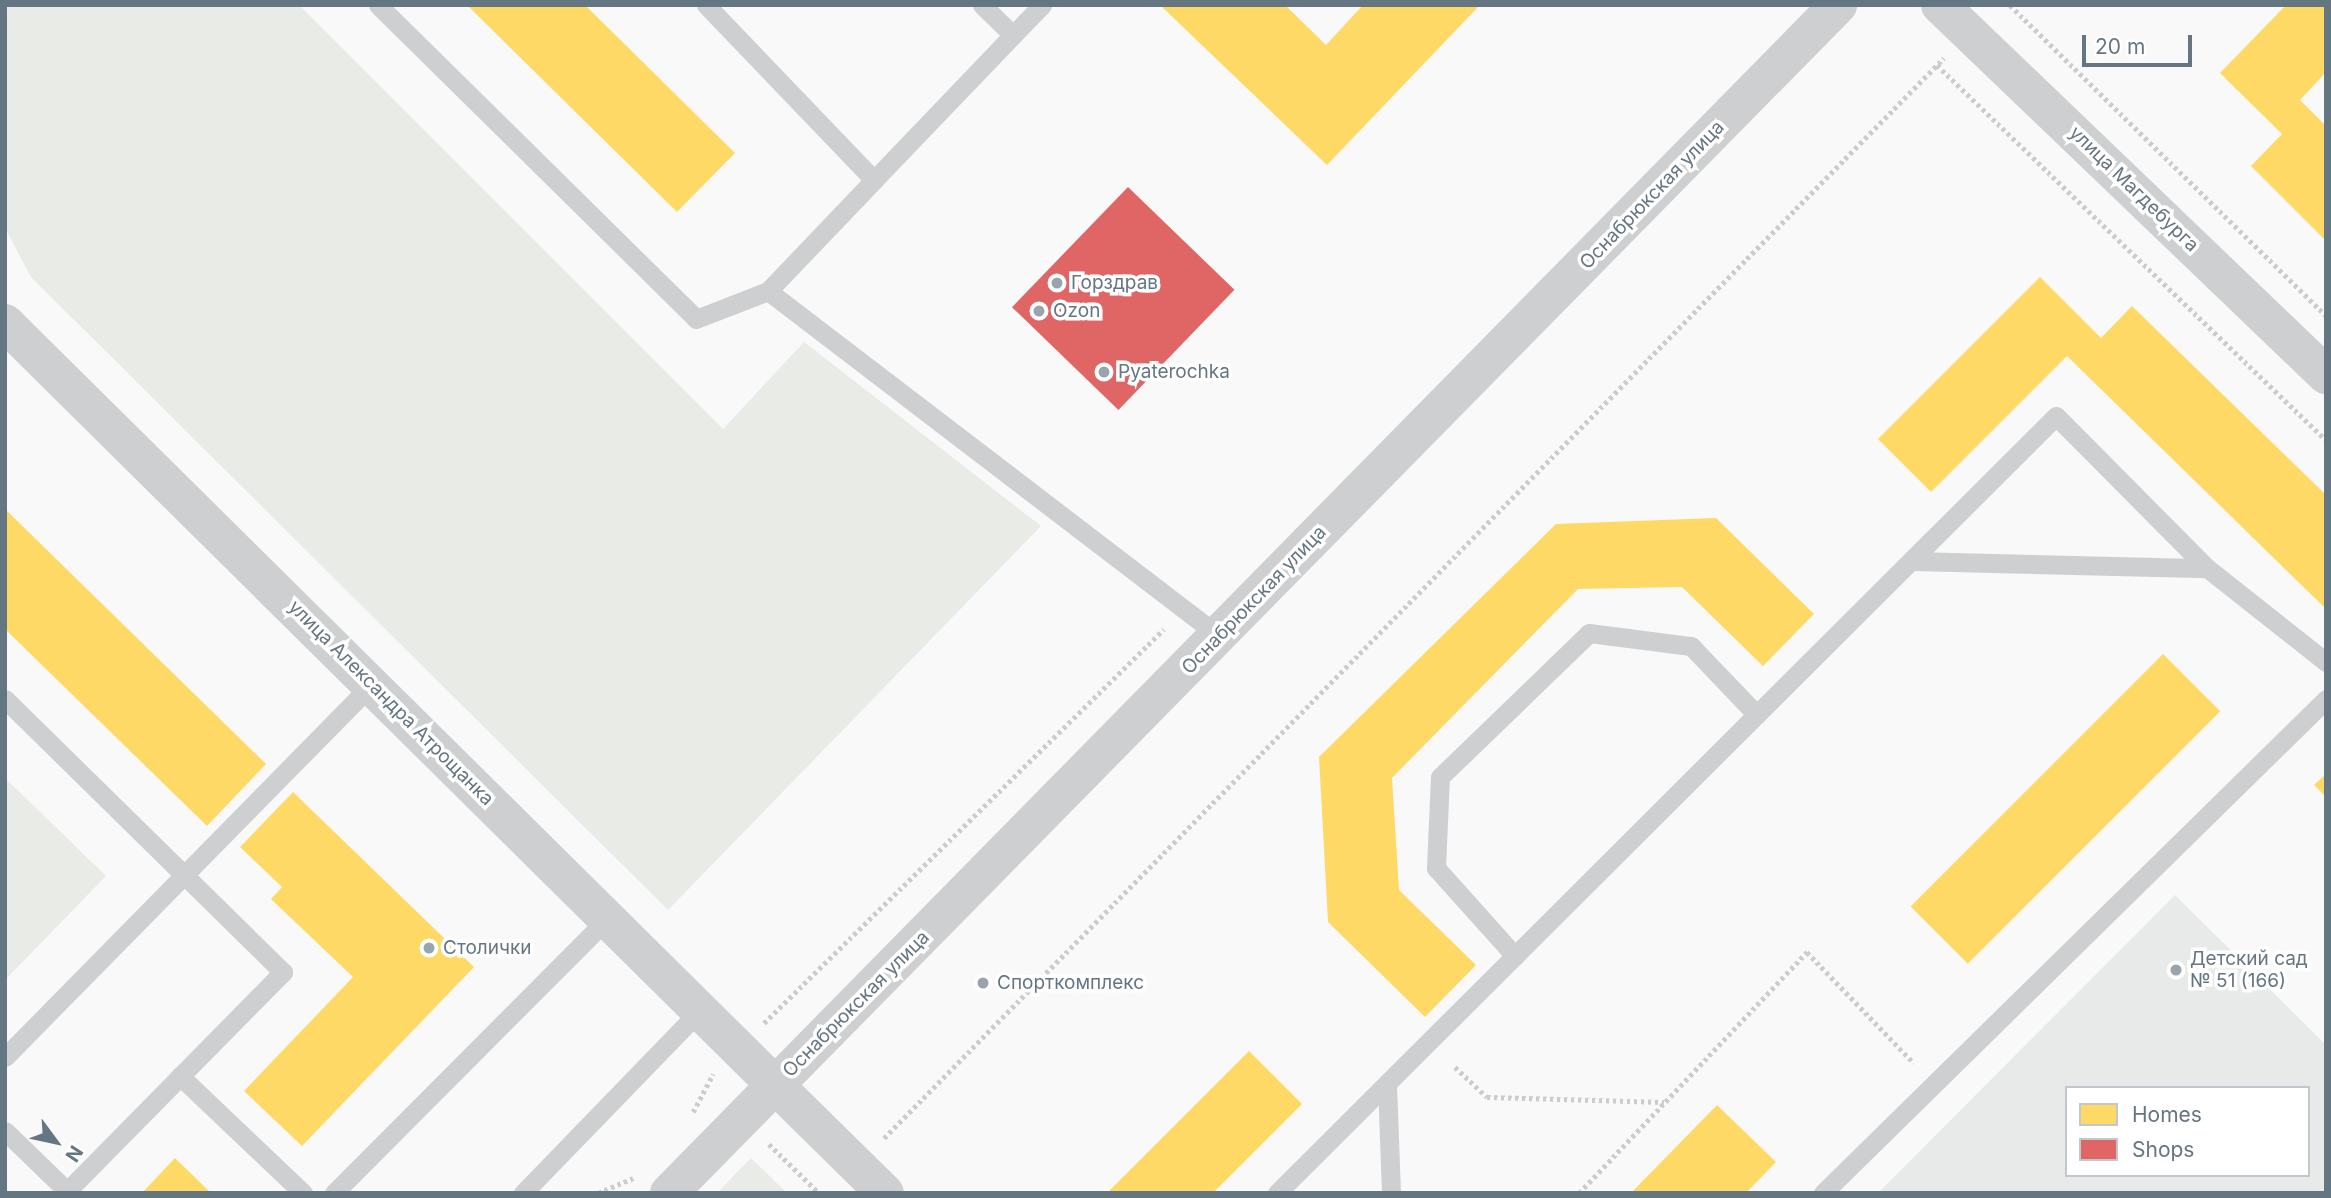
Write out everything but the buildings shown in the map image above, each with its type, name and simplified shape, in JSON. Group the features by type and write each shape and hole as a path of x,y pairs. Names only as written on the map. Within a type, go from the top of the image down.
{"street":[{"name":"Оснабрюкская улица","path":"654,1182 775,1085 1838,5"},
{"name":"улица Магдебурга","path":"1940,5 1971,31 2326,375"},
{"name":"улица Александра Атрощанка","path":"5,323 886,1193"}],"lane":[{"path":"378,5 696,319 768,291 1042,5"},
{"path":"706,5 874,180"},
{"path":"982,5 1013,36"},
{"path":"768,291 1219,636"},
{"path":"1277,1193 2056,416 2207,568 2326,662"},
{"path":"1912,561 2207,568"},
{"path":"1515,956 1436,868 1440,777 1589,633 1691,646 1757,715"},
{"path":"5,1057 372,684"},
{"path":"5,699 283,972 68,1191 5,1131"},
{"path":"1823,1193 2326,699"},
{"path":"334,1193 609,918"},
{"path":"523,1193 701,1009"},
{"path":"180,1076 303,1193"},
{"path":"1387,1084 1391,1193"}],"path":[{"path":"2010,5 2326,315"},
{"path":"856,1164 1971,31"},
{"path":"1937,65 2326,440"},
{"path":"692,1115 706,1082 1184,609"},
{"path":"1578,1193 1807,952 1935,1083"},
{"path":"1455,1068 1487,1097 1665,1102"},
{"path":"598,1193 630,1181 654,1182"}],"shaded area":[{"path":"11,5 299,5 723,429 804,342 1041,526 668,910 31,277 5,228 5,11"},
{"path":"5,778 106,876 5,980"},
{"name":"Детский сад № 51 (166)","path":"2175,895 2326,1045 2326,1193 1878,1193"},
{"path":"751,1158 787,1193 717,1193"}],"place":[{"name":"Горздрав","path":"1057,283"},
{"name":"Ozon","path":"1039,311"},
{"name":"Pyaterochka","path":"1104,372"},
{"name":"Столички","path":"429,948"},
{"name":"Детский сад № 51 (166)","path":"2176,970"},
{"name":"Спорткомплекс","path":"983,983"}]}
